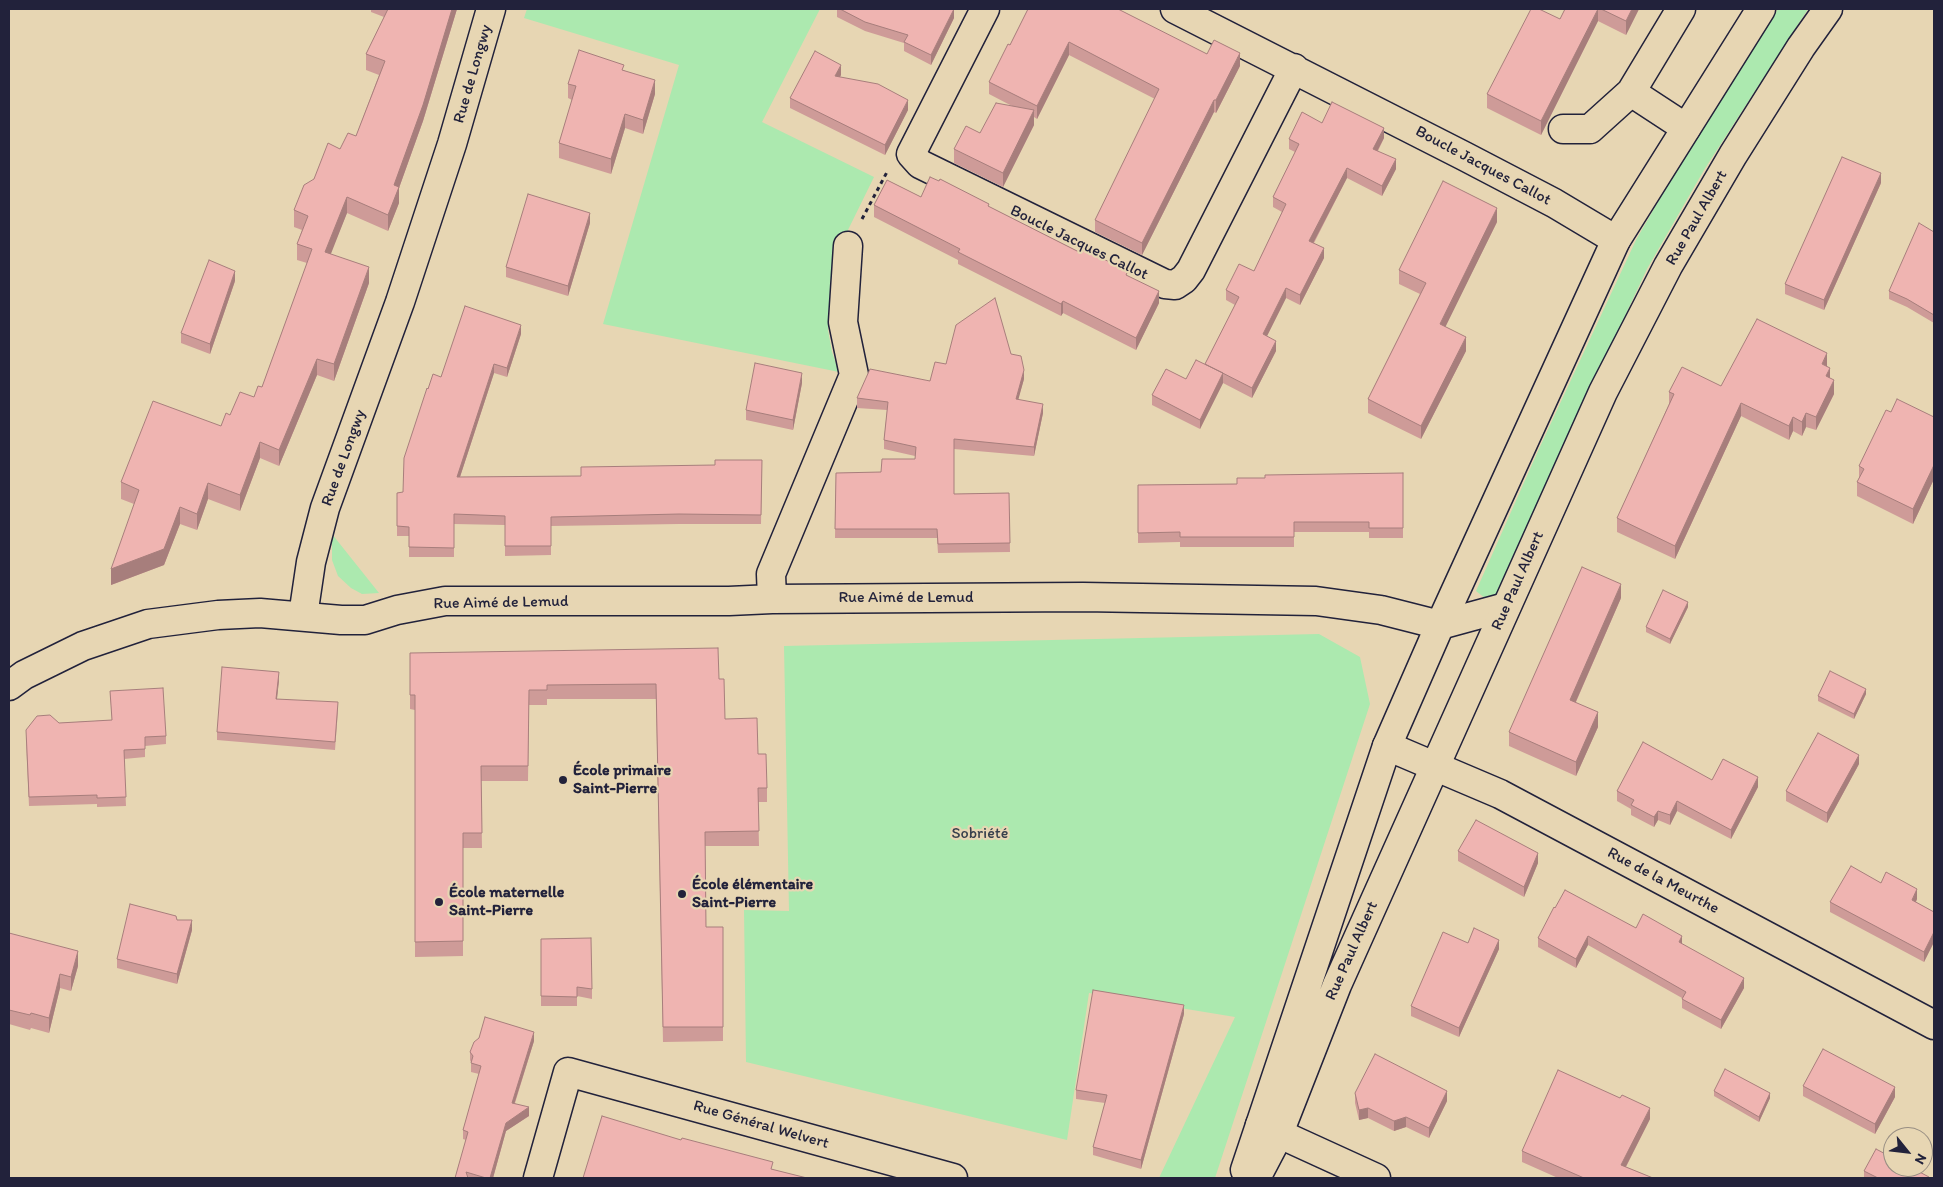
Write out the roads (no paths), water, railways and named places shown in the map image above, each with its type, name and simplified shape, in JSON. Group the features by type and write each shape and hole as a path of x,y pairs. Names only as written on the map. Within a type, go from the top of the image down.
{"street":[{"name":"Rue de Longwy","path":"303,616 311,562 325,508 400,302 452,144 492,9"},
{"name":"Boucle Jacques Callot","path":"985,9 911,154 920,164 1165,284 1174,285 1184,280 1191,270 1294,68"},
{"name":"Boucle Jacques Callot","path":"1175,9 1538,194 1616,240"},
{"path":"1563,129 1590,129 1631,92 1681,9"},
{"name":"Rue Paul Albert","path":"1256,1178 1387,746 1440,625 1616,240 1761,9"},
{"name":"Rue Paul Albert","path":"1242,1178 1269,1130 1337,985 1604,392 1668,266 1732,155 1801,47 1828,9"},
{"path":"1631,92 1686,128"},
{"path":"772,599 771,574 854,376 843,322 848,246"},
{"name":"Rue Aimé de Lemud","path":"303,616 341,620 365,620 397,610 445,602 729,602 772,599 1083,597 1316,601 1381,610 1440,625 1506,608"},
{"path":"9,686 24,674 83,646 148,624 218,615 303,616"},
{"name":"Rue de la Meurthe","path":"1387,746 1500,794 1934,1025"},
{"name":"Rue Général Welvert","path":"538,1178 568,1072 923,1175 953,1178"},
{"path":"1269,1130 1376,1178"}],"place":[{"name":"École primaire Saint-Pierre","path":"563,780"},
{"name":"École élémentaire Saint-Pierre","path":"682,894"},
{"name":"École maternelle Saint-Pierre","path":"439,902"}],"park label":[{"name":"Sobriété","path":"980,834"}]}
